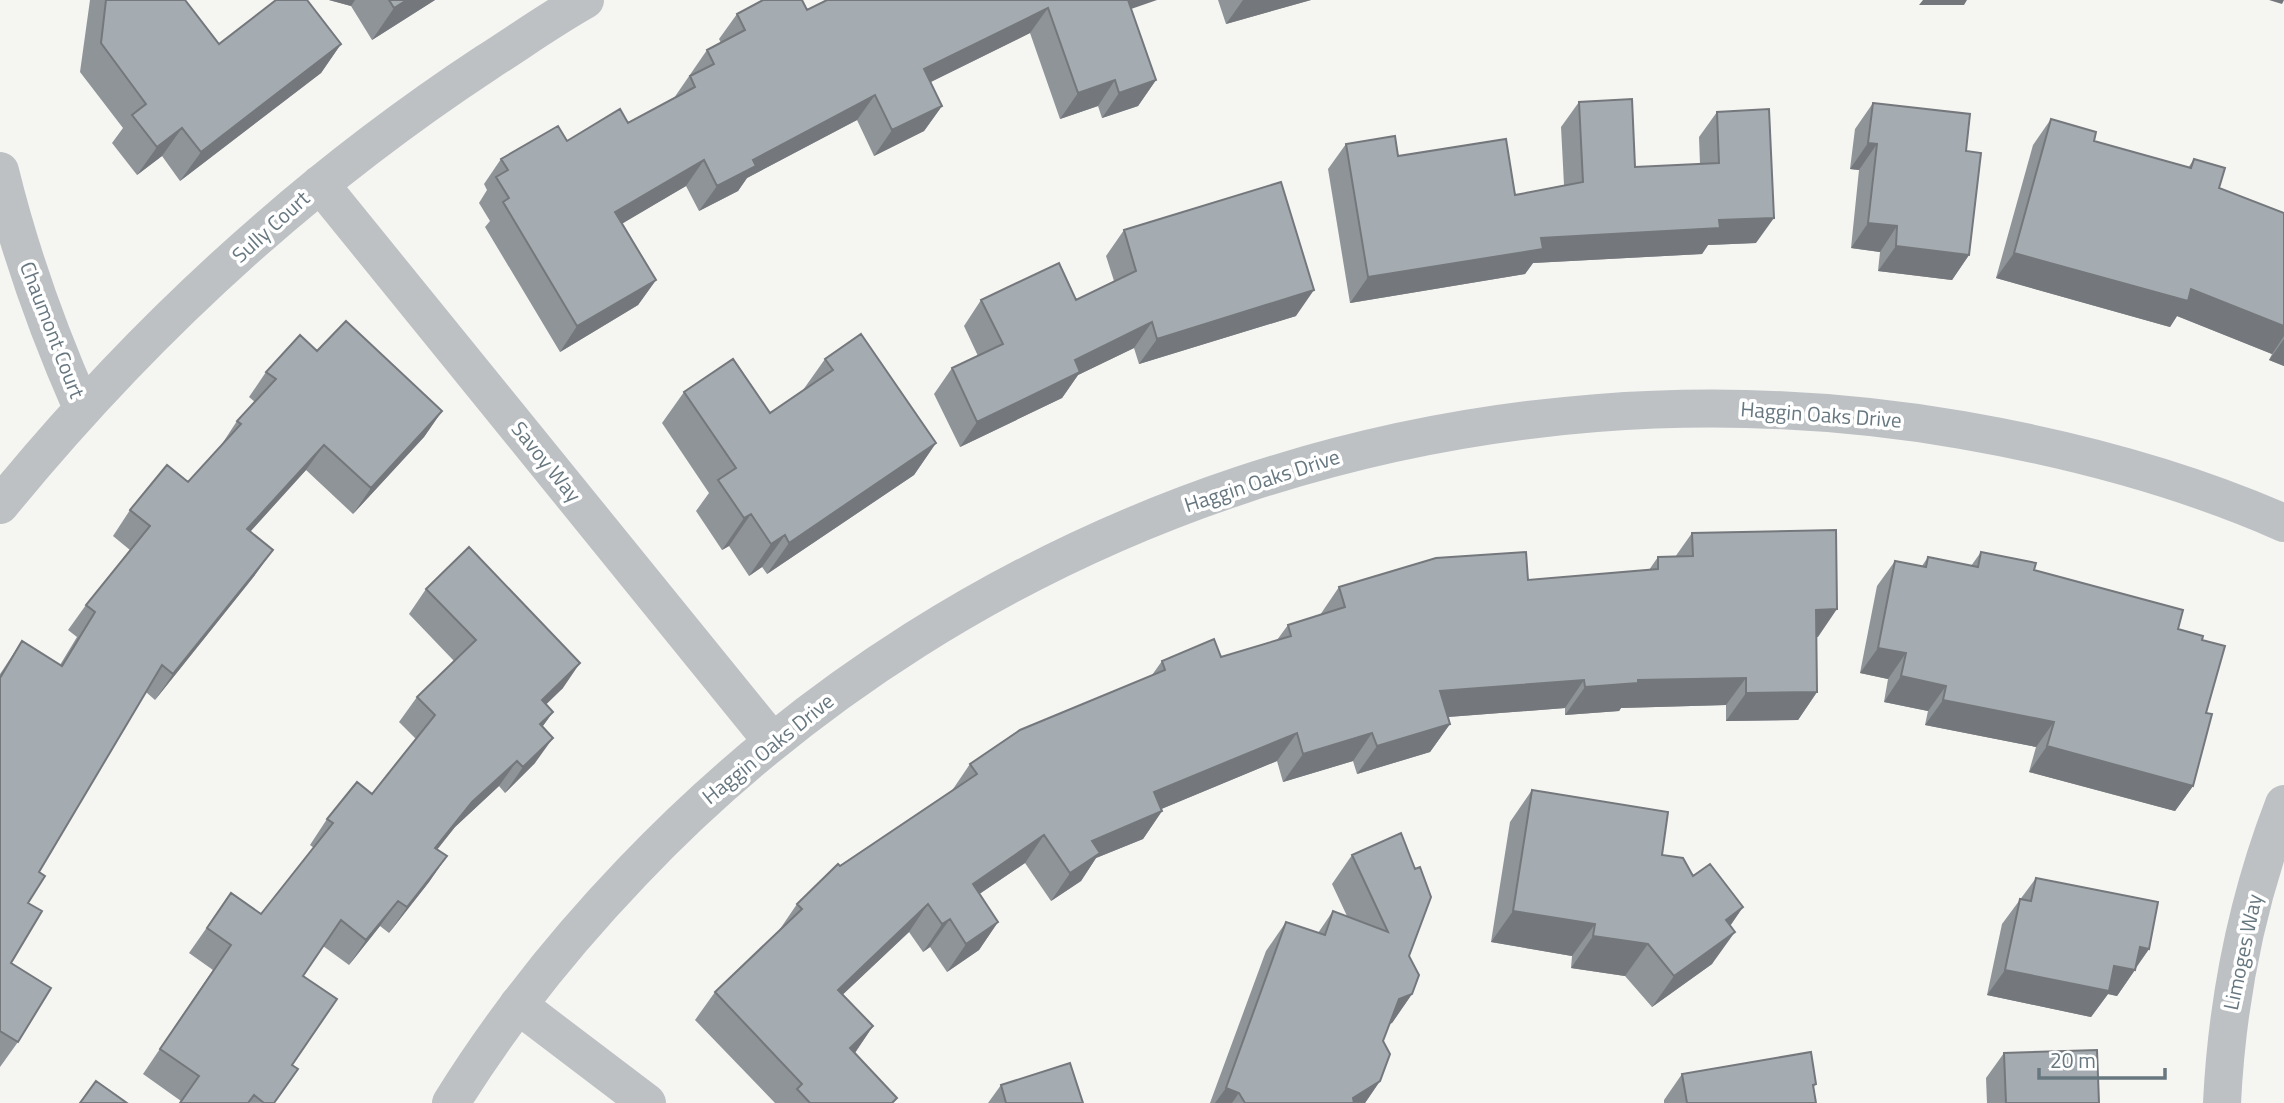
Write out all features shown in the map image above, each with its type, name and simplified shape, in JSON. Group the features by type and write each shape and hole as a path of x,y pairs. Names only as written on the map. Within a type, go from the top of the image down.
{"street":[{"name":"Sully Court","path":"0,505 82,408 176,312 320,184 437,95 585,0"},
{"name":"Chaumont Court","path":"0,171 21,252 57,352 82,408"},
{"name":"Savoy Way","path":"320,184 772,741"},
{"name":"Haggin Oaks Drive","path":"451,1103 518,1005 585,922 675,827 772,741 879,661 967,607 1094,542 1203,497 1305,464 1406,439 1534,418 1664,409 1768,409 1900,420 2029,442 2155,475 2284,523"},
{"name":"Limoges Way","path":"2222,1103 2225,1045 2241,946 2267,849 2284,804"},
{"path":"518,1005 647,1103"}],"building":[{"path":"106,0 185,0 219,44 276,0 307,0 341,44 201,152 182,128 157,147 132,115 146,104 101,43"},
{"path":"389,0 407,0 394,8"},
{"path":"763,0 802,0 807,10 827,0 1128,0 1156,80 1119,93 1115,80 1078,93 1048,8 924,69 942,106 892,130 875,95 753,160 756,166 717,186 704,160 615,212 656,280 577,326 503,202 509,198 496,177 508,170 501,159 558,126 567,141 620,109 628,123 695,87 690,76 714,64 707,50 745,30 737,14"},
{"path":"1632,99 1635,167 1719,163 1717,112 1769,109 1774,218 1719,220 1720,228 1541,238 1543,249 1368,277 1346,144 1395,136 1398,156 1506,139 1515,195 1583,182 1579,102"},
{"path":"1873,103 1970,114 1966,151 1981,153 1969,255 1896,246 1897,226 1868,223 1877,144 1868,143"},
{"path":"2051,119 2096,132 2094,141 2191,168 2194,159 2225,168 2219,188 2284,213 2284,326 2191,289 2188,301 2014,253"},
{"path":"1281,182 1314,290 1157,339 1152,322 1075,360 1080,372 977,422 952,368 1003,344 981,300 1059,263 1076,300 1136,271 1124,230"},
{"path":"346,321 442,411 371,488 324,445 247,529 273,550 173,674 162,665 39,872 45,876 28,903 42,911 11,963 51,988 18,1042 0,1031 0,678 22,641 62,666 95,612 86,605 150,526 130,510 167,465 188,482 241,424 237,421 276,379 266,372 300,335 317,351"},
{"path":"861,334 936,443 789,543 785,535 771,544 751,514 744,518 718,480 736,468 684,392 733,359 770,413 833,370 825,359"},
{"path":"1836,530 1837,609 1816,610 1817,692 1746,693 1746,678 1638,680 1638,683 1585,687 1584,680 1440,691 1450,724 1377,746 1372,733 1303,754 1297,733 1154,792 1162,811 1092,841 1100,853 1070,873 1044,835 973,884 998,922 966,944 950,919 942,924 928,904 838,990 873,1026 850,1048 897,1098 892,1103 810,1103 797,1089 802,1084 715,992 802,909 797,904 838,864 840,866 977,774 970,764 1020,730 1165,670 1162,661 1214,639 1221,657 1291,636 1288,625 1345,607 1339,587 1436,558 1526,552 1528,580 1658,569 1658,557 1693,556 1692,533"},
{"path":"469,547 580,663 542,700 553,712 540,724 553,738 523,767 517,761 472,802 435,848 447,856 407,907 398,901 366,940 341,920 303,976 337,999 292,1065 298,1069 274,1103 264,1103 254,1095 248,1103 180,1103 199,1076 160,1049 231,945 207,928 231,893 261,914 333,823 327,819 357,782 372,794 435,715 417,697 476,640 426,589"},
{"path":"1981,552 2036,563 2034,570 2183,610 2178,629 2203,636 2202,640 2225,646 2206,713 2212,714 2193,786 2047,746 2054,722 1943,700 1946,686 1901,676 1906,653 1878,648 1895,561 1926,567 1928,557 1978,567"},
{"path":"1532,790 1668,812 1662,855 1683,858 1693,876 1710,864 1743,907 1726,920 1735,932 1674,976 1648,944 1593,936 1595,924 1513,911"},
{"path":"1401,833 1415,869 1420,867 1431,897 1409,956 1419,975 1412,994 1399,999 1383,1041 1390,1054 1380,1081 1353,1098 1354,1103 1245,1103 1239,1093 1226,1088 1286,922 1325,935 1333,911 1388,932 1352,855"},
{"path":"2036,878 2158,902 2149,949 2140,947 2135,970 2114,966 2109,991 2005,970 2020,899 2031,901"},
{"path":"2097,1050 2099,1103 2006,1103 2004,1053"},
{"path":"1811,1052 1816,1103 1687,1103 1682,1074"},
{"path":"1070,1063 1083,1103 1006,1103 1001,1085"},
{"path":"96,1081 127,1103 80,1103"}]}
